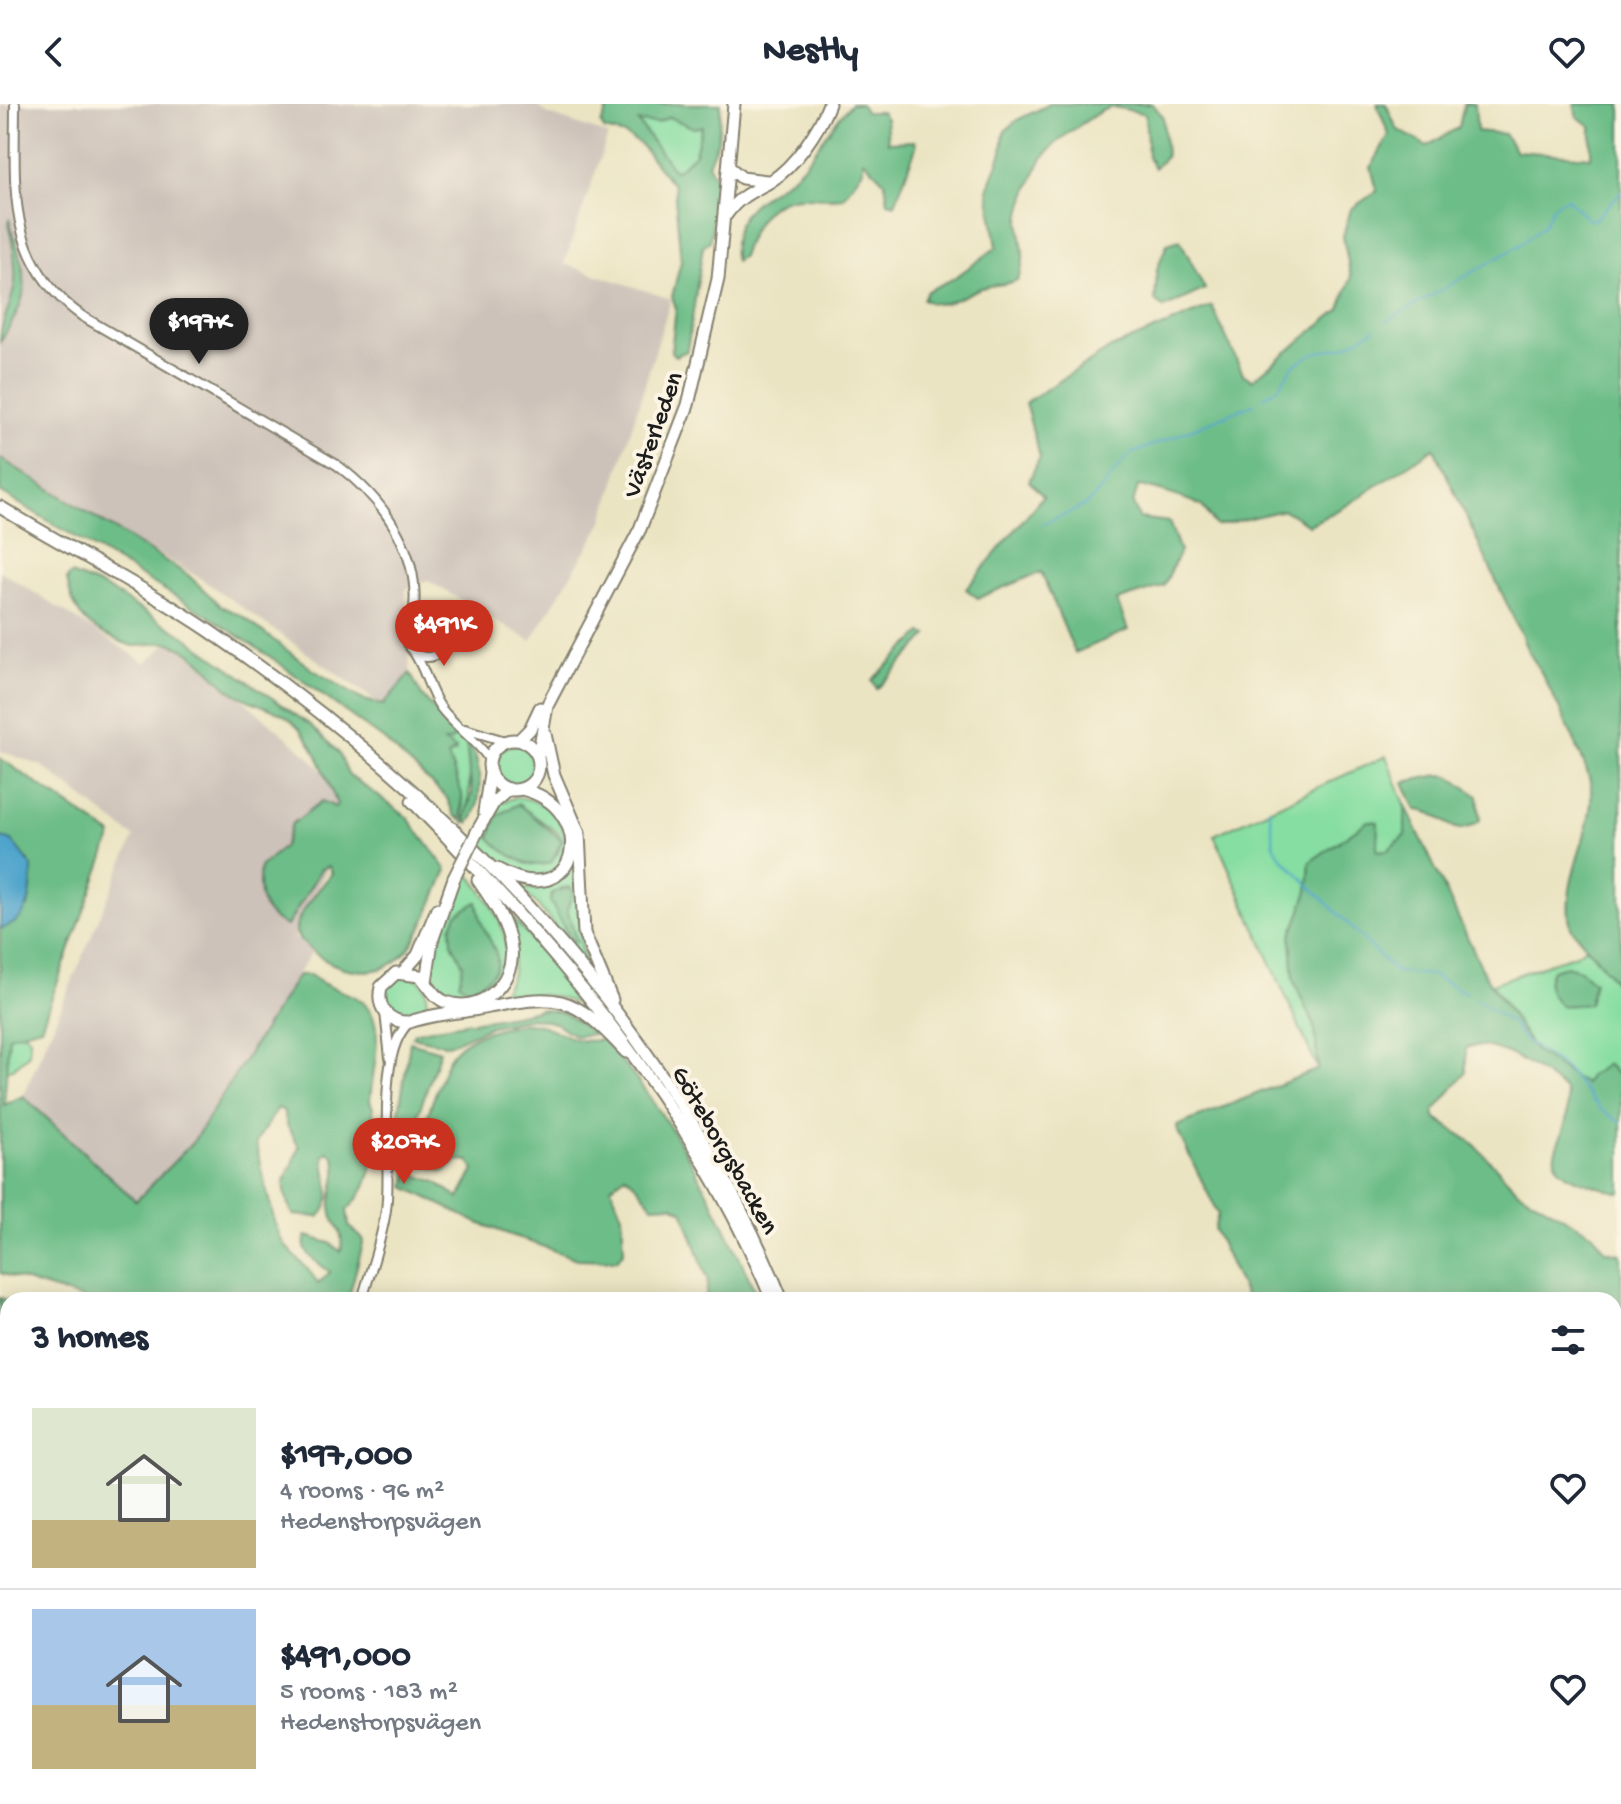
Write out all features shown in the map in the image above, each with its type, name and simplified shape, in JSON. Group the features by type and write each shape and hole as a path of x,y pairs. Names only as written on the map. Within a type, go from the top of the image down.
{"highway":[{"name":"Västerleden","path":"538,757 544,717 640,529 674,447 705,343 726,215 732,104"},
{"name":"Västerleden","path":"519,740 530,729 630,538 683,404 717,253 732,104"},
{"path":"726,215 746,192 772,180 815,132 829,104"},
{"path":"730,168 748,181 772,180"},
{"path":"0,507 171,607 298,694 371,754 485,862 578,965 625,1025"},
{"path":"0,514 191,626 295,700 370,762 456,848 561,962 626,1041 651,1079"},
{"path":"544,717 549,760 580,845 584,933 597,971 625,1025"},
{"path":"480,825 489,766 505,741 519,740 528,744 538,757 538,772 531,783 498,797 480,825 418,955 404,971 390,976 381,987 380,1001 385,1012 396,1021 414,1020 515,1001 559,1000 593,1017 651,1079"},
{"path":"485,862 513,878 533,883 558,875 569,861 572,843 564,817 544,797 495,782 489,766"},
{"path":"538,772 565,799"},
{"path":"404,971 420,976 444,1002 470,1004 494,993 511,967 508,933 456,848"},
{"path":"414,1020 428,1008 428,955 454,878"},
{"name":"Göteborgsbacken","path":"625,1025 705,1143 740,1208 778,1292"},
{"name":"Göteborgsbacken","path":"651,1079 715,1178 768,1292"}],"street":[{"path":"15,104 15,206 23,239 47,285 73,309 129,346 245,410 357,480 375,496 402,540 417,600 431,618 442,625 446,636 442,649 424,667"},
{"path":"417,600 407,636 413,651 424,667 433,695 489,766"},
{"path":"412,623 431,618"},
{"path":"413,651 423,656 434,654"},
{"path":"460,727 505,741"},
{"path":"364,1292 387,1207 391,1063 385,1012"},
{"path":"391,1063 400,1031 414,1020"}],"shaded area":[{"path":"0,104 535,104 547,114 608,135 564,264 671,299 602,524 531,641 427,580 406,589 410,673 383,706 200,578 0,464"},
{"path":"0,571 146,663 171,639 309,756 332,783 341,815 335,852 294,937 312,951 193,1142 135,1202 23,1096 134,837 42,766 0,751"}],"green space":[{"path":"610,104 721,104 718,140 708,164 718,183 710,241 703,246 687,351 675,356 671,352 676,308 672,297 681,261 674,186 640,144 625,135 604,130 601,124","holes":["669,117 694,128 702,126 695,154 677,170 673,169 638,122 657,123"]},
{"path":"851,104 861,104 865,112 881,112 886,119 888,142 915,141 916,147 895,204 888,202 885,182 863,160 863,170 843,197 792,198 771,207 756,223 742,256 735,261 735,237 745,214 752,205 801,168"},
{"path":"1050,104 1153,104 1163,117 1166,157 1154,168 1148,157 1145,114 1115,108 1098,113 1052,147 1035,172 1021,214 1023,259 1017,280 985,287 947,303 931,303 923,299 927,291 953,279 997,247 988,189 1002,152 1004,132 1017,120"},
{"path":"1377,104 1386,104 1397,129 1427,146 1459,127 1464,104 1475,104 1477,131 1504,134 1516,151 1591,157 1591,126 1577,117 1574,104 1621,104 1621,988 1571,928 1568,910 1574,872 1589,817 1591,799 1587,771 1434,448 1346,506 1309,525 1284,510 1216,526 1200,505 1138,486 1133,504 1139,518 1169,522 1180,551 1164,586 1117,601 1128,630 1075,653 1041,572 978,598 966,589 1043,496 1029,481 1040,457 1025,403 1111,348 1212,306 1243,374 1252,380 1340,309 1351,278 1343,236 1351,209 1377,191 1371,167 1389,135"},
{"path":"669,117 694,128 702,126 695,154 677,170 673,170 638,122 657,123"},
{"path":"9,218 23,269 24,293 20,307 0,342 15,281"},
{"path":"1180,240 1205,289 1164,308 1155,301 1157,269 1167,244"},
{"path":"0,458 188,575 221,606 242,616 312,669 361,699 383,705 410,673 422,696 456,734 451,741 444,742 456,749 448,756 462,794 461,820 454,815 447,798 384,740 272,658 210,617 0,492"},
{"path":"71,574 104,587 187,638 313,727 339,753 348,774 407,817 447,870 417,936 395,962 370,971 345,968 320,957 299,939 297,923 332,873 329,866 321,869 287,926 271,916 262,902 260,867 284,846 292,824 322,801 335,807 337,804 317,756 303,733 285,716 232,691 181,647 164,643 130,645 94,628 81,616 72,600 67,579"},
{"path":"922,633 928,635 877,689 872,680"},
{"path":"456,734 466,741 468,763 469,792 464,824 462,794 448,756 456,752 444,742"},
{"path":"466,741 476,758 480,782 477,806 469,823 465,820 472,793"},
{"path":"515,745 529,751 535,765 529,779 515,785 501,779 495,765 501,751"},
{"path":"1386,756 1405,804 1405,835 1388,850 1377,851 1377,823 1368,821 1310,862 1308,891 1291,938 1294,981 1315,1029 1318,1069 1214,835"},
{"path":"0,758 112,835 41,1027 9,1036 4,1105 23,1096 136,1201 193,1142 298,975 310,975 355,997 366,1006 373,1017 377,1044 370,1101 373,1108 374,1150 364,1188 347,1210 349,1226 364,1240 350,1292 61,1292 0,1273 0,929 28,907 32,881 5,838 0,837","holes":["278,1108 283,1110 299,1147 284,1185 293,1215 319,1217 325,1210 329,1188 324,1155 328,1152 334,1156 336,1163 331,1208 340,1231 341,1252 330,1243 306,1236 304,1242 310,1257 330,1272 318,1284 282,1241 271,1209 256,1142"]},
{"path":"1439,775 1450,776 1478,796 1480,820 1462,829 1416,810 1404,782"},
{"path":"516,797 543,806 559,821 566,840 563,858 553,871 534,875 509,867 478,842 500,803","holes":["518,804 558,833 562,840 558,854 526,864 495,843"]},
{"path":"518,804 562,840 552,862 536,865 519,860 490,838 496,816"},
{"path":"1405,804 1485,975 1535,1051 1585,1084 1589,1076 1607,1064 1621,1079 1621,1193 1585,1183 1565,1173 1556,1163 1555,1153 1567,1110 1565,1090 1504,1052 1491,1047 1466,1048 1466,1072 1434,1112 1436,1119 1473,1143 1518,1191 1593,1234 1606,1251 1621,1254 1621,1292 1243,1292 1214,1229 1218,1214 1177,1126 1318,1069 1315,1029 1294,981 1291,938 1308,891 1310,862 1368,821 1378,822 1377,851 1388,850 1405,835"},
{"path":"575,865 582,950 588,968 536,903 519,889 551,885","holes":["570,887 573,892 567,909 576,942 572,942 550,901 561,888"]},
{"path":"465,869 500,921 507,956 495,983 471,998 457,1000 445,997 436,988 430,973 430,962 432,949"},
{"path":"570,887 573,892 567,909 577,942 572,942 550,901 552,893"},
{"path":"494,896 591,1009 541,995 489,1002 502,992 510,980 513,967 509,939"},
{"path":"477,902 497,963 491,975 471,990 459,983 463,965 452,943 451,928 457,914"},
{"path":"1586,947 1621,988 1621,1079 1607,1064 1585,1085 1535,1051 1492,984 1576,954"},
{"path":"1566,966 1580,970 1594,982 1589,1004 1561,1006 1551,994 1548,981 1552,970"},
{"path":"406,976 421,982 427,997 421,1012 406,1018 391,1012 385,997 391,982"},
{"path":"541,1009 564,1013 595,1034 575,1036 555,1023 532,1018 491,1026 448,1045 412,1037 414,1033 430,1029"},
{"path":"524,1023 544,1026 571,1038 602,1039 651,1098 672,1130 710,1196 755,1292 706,1292 708,1280 683,1211 672,1205 653,1206 625,1175 611,1187 622,1215 624,1251 617,1260 577,1259 478,1223 405,1187 408,1172 436,1182 459,1198 474,1170 469,1161 459,1160 444,1172 411,1161 452,1054 469,1040"},
{"path":"0,1025 16,1026 30,1038 29,1054 13,1068 0,1071"},
{"path":"410,1042 440,1051 402,1161 399,1160 395,1137"}],"water":[{"path":"0,837 12,841 32,866 30,896 24,913 18,920 0,929"}],"waterway":[{"path":"1385,322 1517,247 1544,225 1553,206 1567,198 1588,220 1595,219 1621,192"},
{"path":"1262,398 1278,388 1293,366 1314,353 1346,346 1375,329"},
{"path":"1041,524 1088,503 1131,454 1254,404"},
{"path":"1269,808 1274,845 1280,856 1396,972 1432,975 1466,993"},
{"path":"1475,998 1513,1024 1523,1039 1565,1068 1601,1110 1621,1122"}]}
